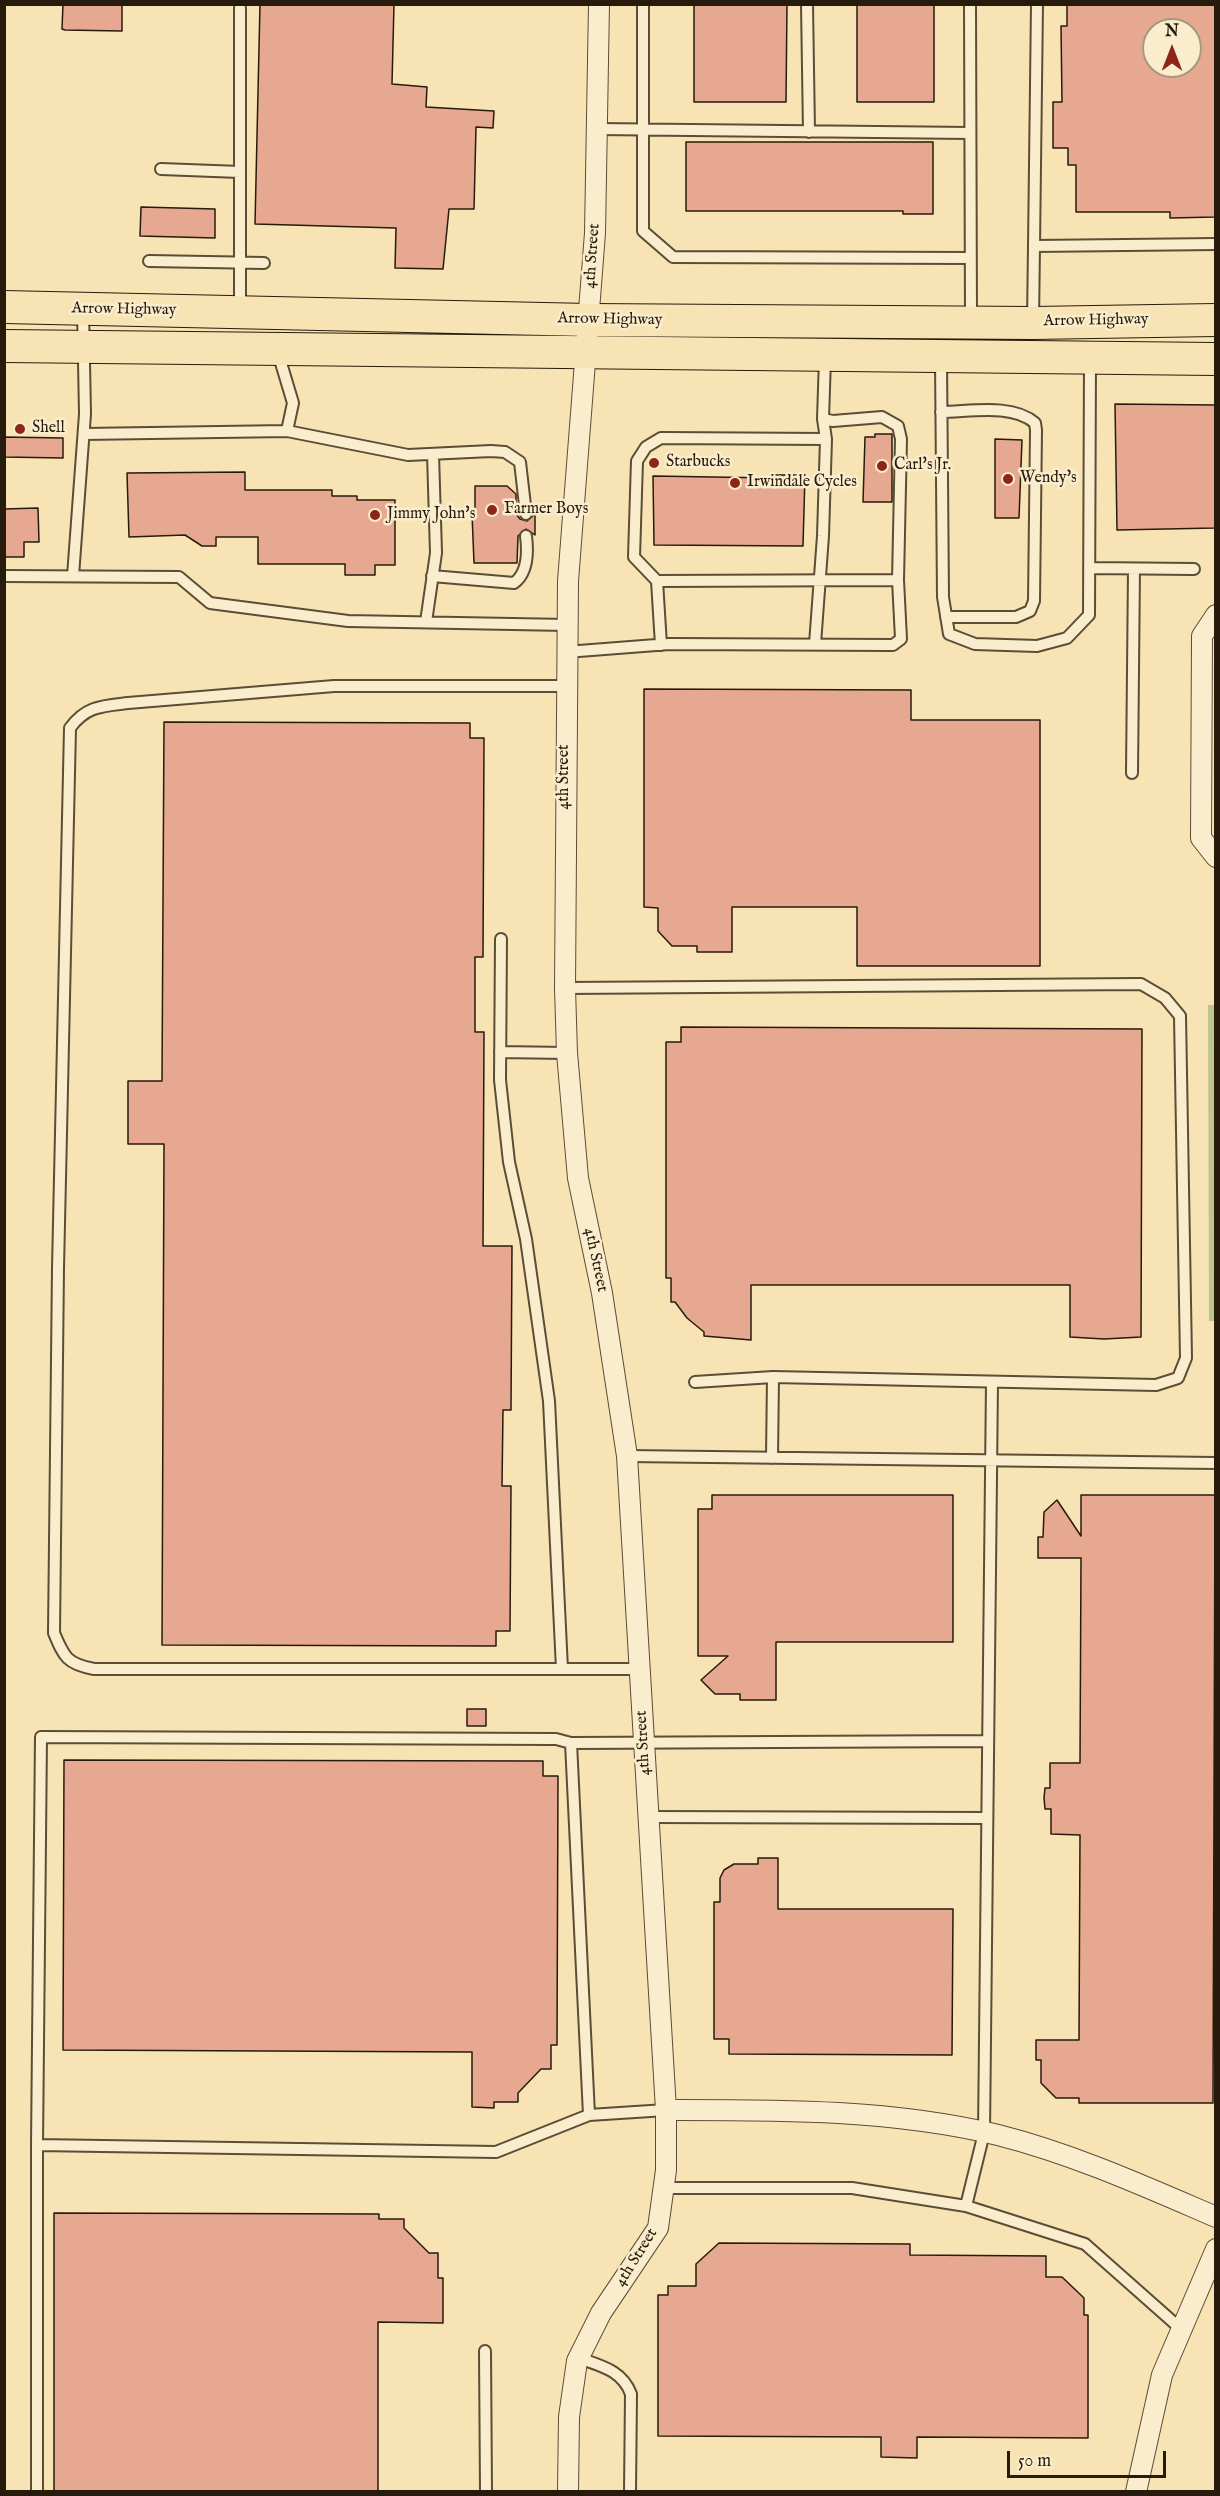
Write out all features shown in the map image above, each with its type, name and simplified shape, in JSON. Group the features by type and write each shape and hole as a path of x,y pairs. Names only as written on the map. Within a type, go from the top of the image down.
{"main road":[{"name":"Arrow Highway","path":"4,307 589,320 1033,323 1215,320"},
{"name":"Arrow Highway","path":"4,346 1215,359"}],"street":[{"name":"4th Street","path":"568,2492 569,2417 579,2358 601,2313 658,2228 663,2188 666,2110 627,1456 608,1326 578,1178 567,1053 565,988 568,580 596,233 599,4"},
{"path":"1215,615 1202,636 1201,838 1215,857"},
{"path":"666,2110 801,2110 902,2119 984,2133 1094,2165 1215,2217"},
{"path":"1136,2492 1162,2374 1215,2249"}],"lane":[{"path":"643,4 643,231 673,257 970,258"},
{"path":"807,4 809,132"},
{"path":"970,4 971,322"},
{"path":"1033,323 1037,4"},
{"path":"240,8 240,311"},
{"path":"597,129 970,133"},
{"path":"161,169 240,172"},
{"path":"1034,246 1215,244"},
{"path":"149,261 264,263"},
{"path":"73,576 84,434 86,347 83,309"},
{"path":"277,350 293,403 287,431"},
{"path":"815,644 826,440 823,419 825,355"},
{"path":"940,356 943,597 949,634 975,644 1037,646 1067,638 1089,615 1090,357"},
{"path":"941,412 1009,412 1029,418 1035,423 1036,430 1034,601 1030,610 1016,616 946,617"},
{"path":"566,652 661,645 893,645 901,639 898,580 901,439 898,426 882,417 833,421 823,419"},
{"path":"84,434 287,431 408,455 505,453 520,462 526,514"},
{"path":"661,645 657,581 634,557 637,461 646,447 661,438 826,440"},
{"path":"426,622 435,553 434,454"},
{"path":"432,576 514,583 522,577 528,550 526,536"},
{"path":"1089,568 1194,569"},
{"path":"1132,773 1134,568"},
{"path":"4,576 179,577 192,586 201,598 226,607 348,621 567,625"},
{"path":"657,581 898,580"},
{"path":"566,686 334,686 128,703 95,707 78,716 70,728 58,1268 54,1633 62,1653 74,1665 94,1669 639,1669"},
{"path":"501,939 500,1080 509,1162 526,1239 549,1401 562,1669"},
{"path":"565,988 1142,984 1165,998 1180,1016 1186,1358 1178,1378 1156,1385 773,1377 695,1382"},
{"path":"500,1052 567,1053"},
{"path":"772,1458 773,1377"},
{"path":"966,2206 984,2133 992,1382"},
{"path":"627,1456 1215,1463"},
{"path":"36,2492 41,1737 556,1738 571,1743 988,1741"},
{"path":"571,1743 589,2115"},
{"path":"648,1816 987,1818"},
{"path":"37,2145 496,2152 589,2115 666,2110"},
{"path":"663,2188 852,2188 966,2206 1085,2244 1181,2329"},
{"path":"485,2351 486,2492"},
{"path":"579,2358 613,2370 627,2382 631,2394 630,2492"}],"green space":[{"path":"1208,1005 1216,1005 1215,1321 1209,1321"}],"building":[{"path":"63,4 122,4 122,31 62,29"},
{"path":"260,4 394,4 392,84 427,87 426,107 494,111 493,128 476,127 474,209 449,209 443,269 395,268 396,228 255,224"},
{"path":"694,4 787,4 786,102 694,102"},
{"path":"857,4 934,4 934,102 857,102"},
{"path":"1067,4 1215,4 1215,217 1170,218 1170,212 1076,212 1076,165 1068,165 1068,148 1053,148 1053,102 1062,102 1061,26 1067,26"},
{"path":"686,142 933,142 933,214 903,214 903,211 686,211"},
{"path":"141,207 215,209 215,238 140,236"},
{"path":"1115,404 1215,405 1215,528 1117,530"},
{"name":"Carl's Jr.","path":"875,434 892,434 892,502 863,502 865,437 875,437"},
{"path":"4,437 63,438 63,458 4,457"},
{"name":"Wendy's","path":"995,439 1022,440 1019,518 995,518"},
{"path":"245,472 245,490 332,490 332,496 357,496 357,500 395,500 395,565 375,565 375,575 345,575 345,564 258,564 258,537 216,537 216,546 202,546 185,535 129,537 127,473"},
{"path":"774,475 805,475 803,546 654,545 653,476 774,478"},
{"path":"475,486 507,486 516,494 516,514 520,519 527,521 535,514 535,535 526,529 518,536 517,563 474,563 472,514 475,514"},
{"path":"38,508 39,542 24,542 24,557 4,557 4,509"},
{"path":"644,689 911,690 911,720 1040,720 1040,966 857,966 857,907 732,907 732,952 697,952 697,946 672,946 658,931 658,908 644,907"},
{"path":"164,722 470,723 470,738 484,738 483,957 475,957 475,1032 484,1032 483,1246 512,1246 511,1410 503,1410 502,1486 511,1486 510,1631 496,1631 496,1646 162,1645 164,1144 128,1144 128,1081 162,1081"},
{"path":"681,1027 1142,1029 1141,1337 1104,1339 1070,1337 1070,1285 751,1285 751,1340 704,1336 704,1332 687,1318 675,1302 671,1302 671,1278 666,1278 666,1042 681,1042"},
{"path":"712,1495 953,1495 953,1642 776,1642 776,1700 740,1700 740,1694 715,1694 701,1680 728,1656 698,1656 698,1509 712,1509"},
{"path":"1081,1495 1215,1495 1213,2103 1079,2103 1079,2098 1056,2098 1041,2083 1041,2060 1036,2060 1036,2040 1079,2040 1080,1835 1051,1834 1051,1809 1045,1809 1044,1798 1045,1788 1050,1788 1050,1763 1080,1763 1081,1558 1038,1558 1038,1537 1043,1537 1044,1512 1057,1500 1081,1536"},
{"path":"467,1709 486,1709 486,1726 467,1726"},
{"path":"64,1760 543,1761 543,1776 558,1776 557,2045 551,2045 551,2069 541,2069 518,2093 518,2102 494,2102 494,2108 472,2107 472,2052 63,2050"},
{"path":"758,1858 778,1858 778,1909 953,1909 952,2055 729,2054 729,2039 714,2039 714,1902 720,1902 720,1878 724,1870 734,1864 758,1864"},
{"path":"54,2213 379,2214 379,2219 404,2219 404,2228 429,2253 438,2253 438,2278 443,2278 443,2323 378,2322 378,2492 54,2492"},
{"path":"719,2243 910,2244 910,2255 1046,2256 1046,2277 1062,2277 1084,2298 1084,2315 1088,2315 1088,2438 917,2437 917,2458 881,2457 881,2437 658,2436 658,2295 668,2295 668,2286 696,2286 696,2264"}],"place":[{"name":"Shell","path":"20,429"},
{"name":"Starbucks","path":"654,463"},
{"name":"Carl's Jr.","path":"882,466"},
{"name":"Wendy's","path":"1008,479"},
{"name":"Irwindale Cycles","path":"735,483"},
{"name":"Farmer Boys","path":"492,510"},
{"name":"Jimmy John's","path":"375,515"}]}
